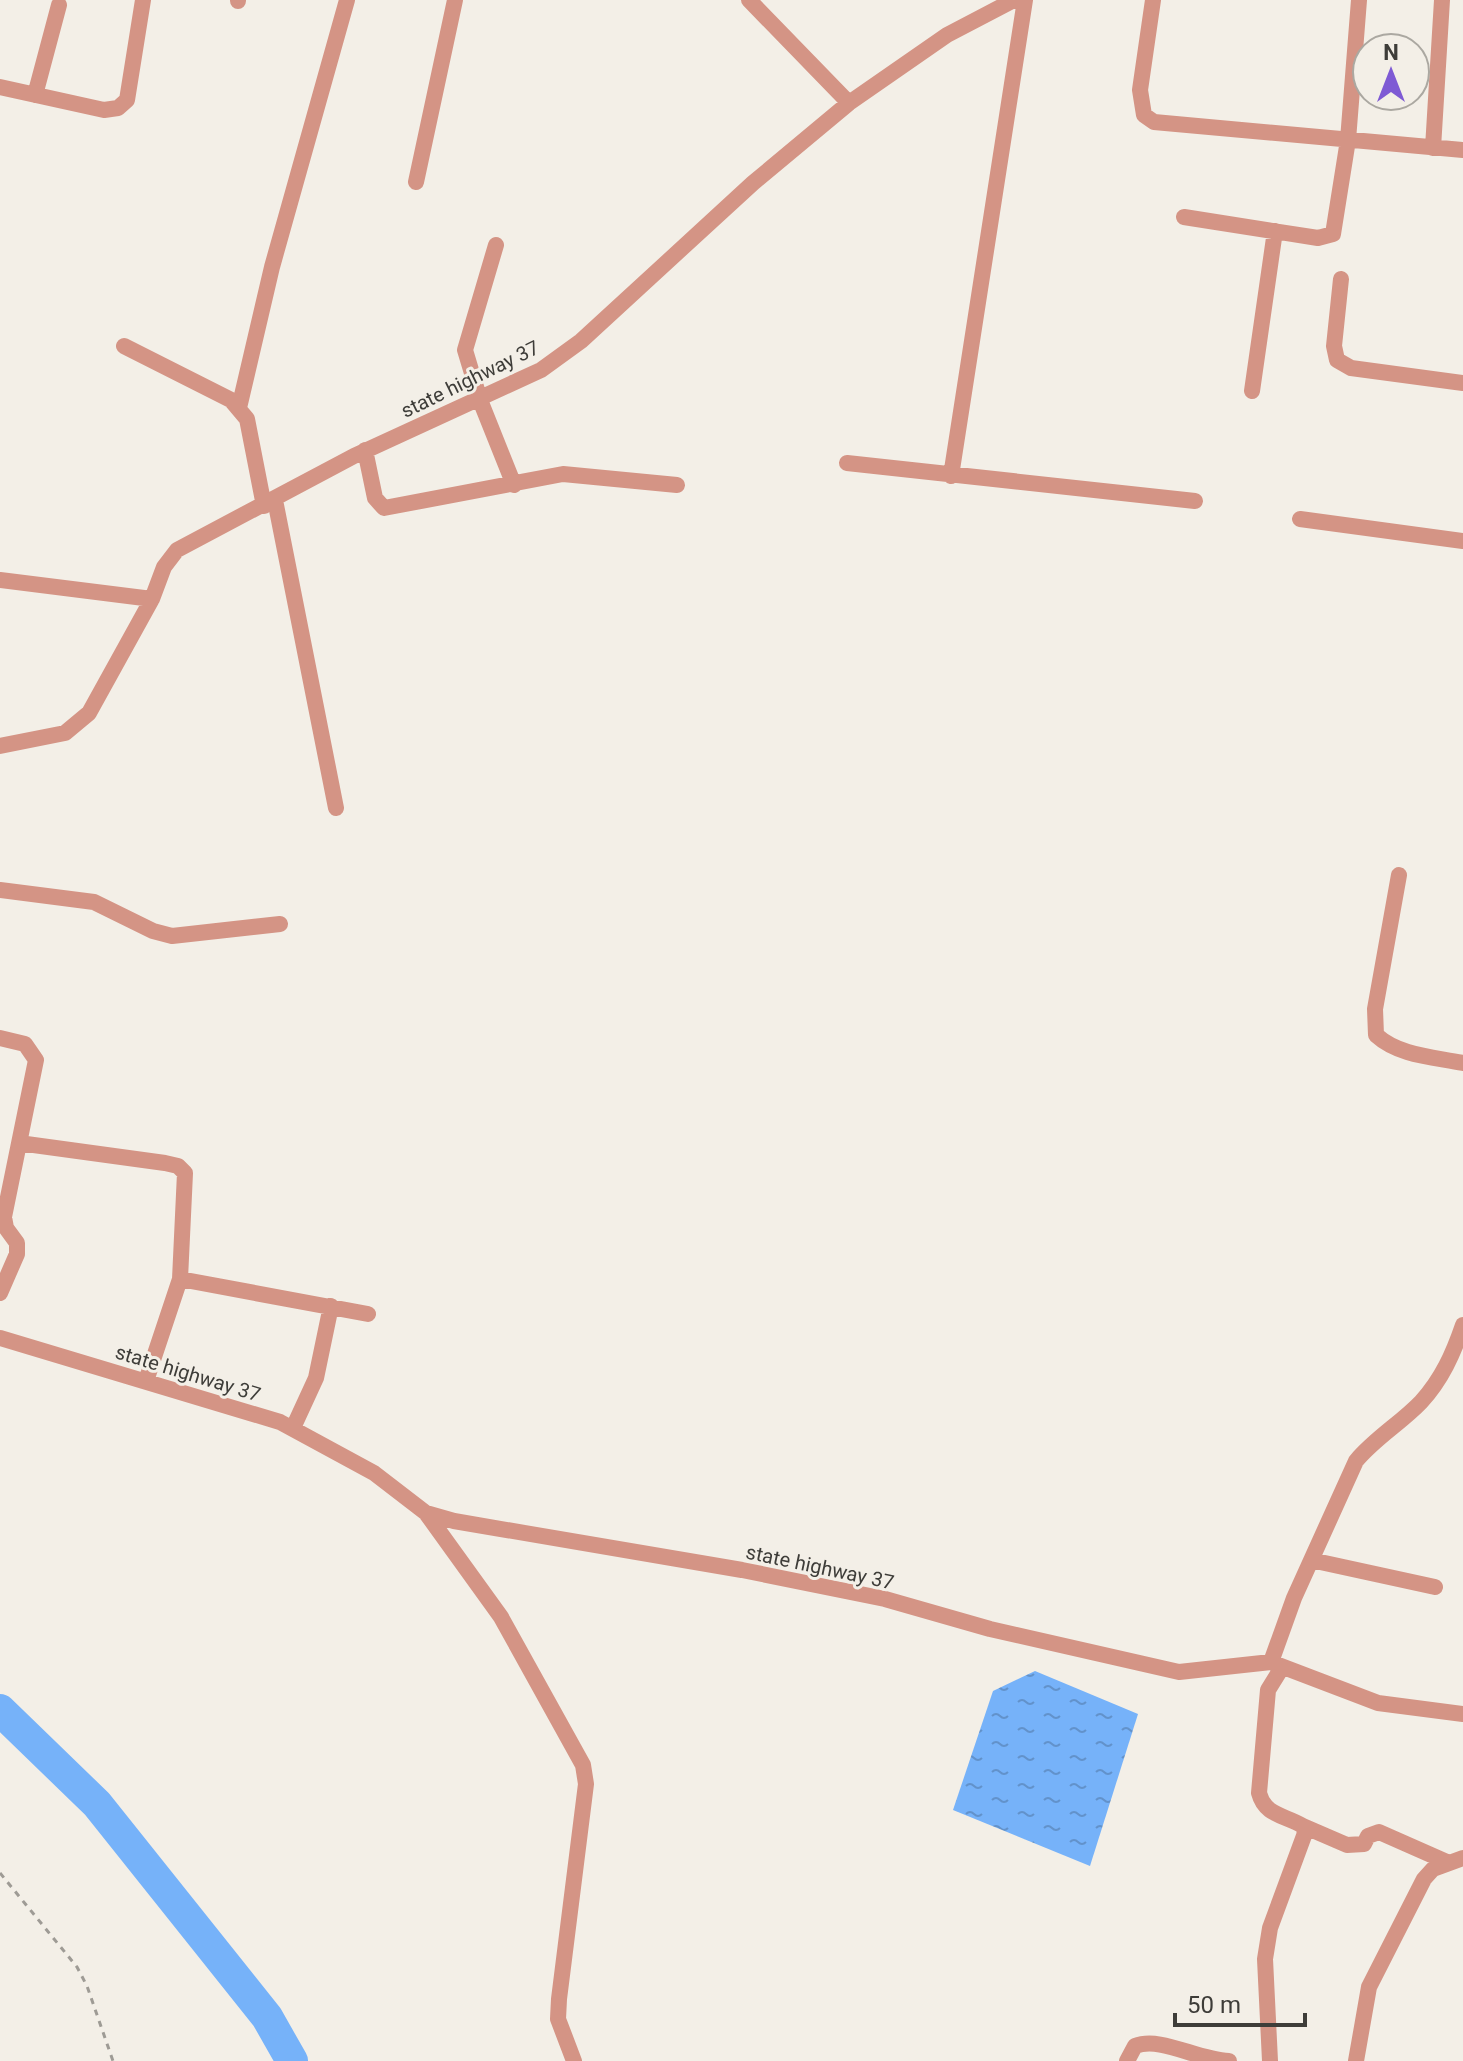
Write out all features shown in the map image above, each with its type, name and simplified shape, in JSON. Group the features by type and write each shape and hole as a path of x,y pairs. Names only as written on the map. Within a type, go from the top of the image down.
{"street":[{"path":"0,87 104,110 118,108 127,100 143,0"},
{"path":"239,408 272,267 347,0"},
{"path":"416,182 455,0"},
{"path":"749,0 849,103"},
{"name":"state highway 37","path":"0,746 50,738 77,726 89,713 152,599 164,567 177,550 365,450 541,370 581,341 753,183 849,103 947,35 1014,0"},
{"path":"951,476 1025,0"},
{"path":"1153,0 1140,90 1144,115 1154,122 1463,150"},
{"path":"1184,217 1318,238 1333,234 1348,140 1359,0"},
{"path":"1433,148 1442,0"},
{"path":"35,95 59,5"},
{"path":"1252,391 1275,231"},
{"path":"496,245 465,350 480,400 514,485"},
{"path":"1341,279 1334,346 1337,360 1351,368 1463,383"},
{"path":"124,346 231,400 247,419 270,503 336,808"},
{"path":"365,450 375,498 384,508 575,473 677,485"},
{"path":"847,463 1195,501"},
{"path":"1300,519 1463,541"},
{"path":"0,580 152,599"},
{"path":"1399,875 1375,1009 1376,1035 1387,1045 1403,1051 1463,1063"},
{"path":"0,890 94,902 153,931 172,936 280,924"},
{"path":"0,1038 25,1044 36,1060 4,1217 6,1228 17,1243 17,1254 0,1293"},
{"path":"19,1143 178,1166 188,1180 180,1279 146,1381"},
{"path":"180,1279 368,1314"},
{"path":"293,1428 314,1387 331,1306"},
{"path":"1455,1860 1379,1832 1368,1836 1364,1844 1354,1847 1269,1811 1262,1804 1259,1793 1268,1690 1311,1560 1356,1461 1371,1443 1420,1403 1435,1385 1454,1350 1463,1325"},
{"name":"state highway 37","path":"0,1338 293,1428 374,1473 426,1513 454,1521 742,1570 885,1599 990,1629 1179,1672 1276,1666"},
{"path":"426,1513 501,1617 583,1765 586,1784 559,1999 561,2028 574,2061"},
{"path":"1311,1560 1435,1587"},
{"path":"1276,1666 1345,1688 1378,1703 1463,1714"},
{"path":"1270,2061 1265,1959 1270,1928 1303,1839 1303,1826"},
{"path":"1356,2061 1369,1987 1377,1968 1424,1879 1455,1860"},
{"path":"1127,2061 1135,2046 1146,2041 1163,2043 1197,2057 1229,2061"}],"path":[{"path":"0,1873 77,1967 87,1986 113,2061"}],"water":[{"path":"1035,1671 1138,1714 1090,1866 953,1810 993,1691"}],"waterway":[{"path":"0,1710 97,1804 267,2017 292,2061"}]}
